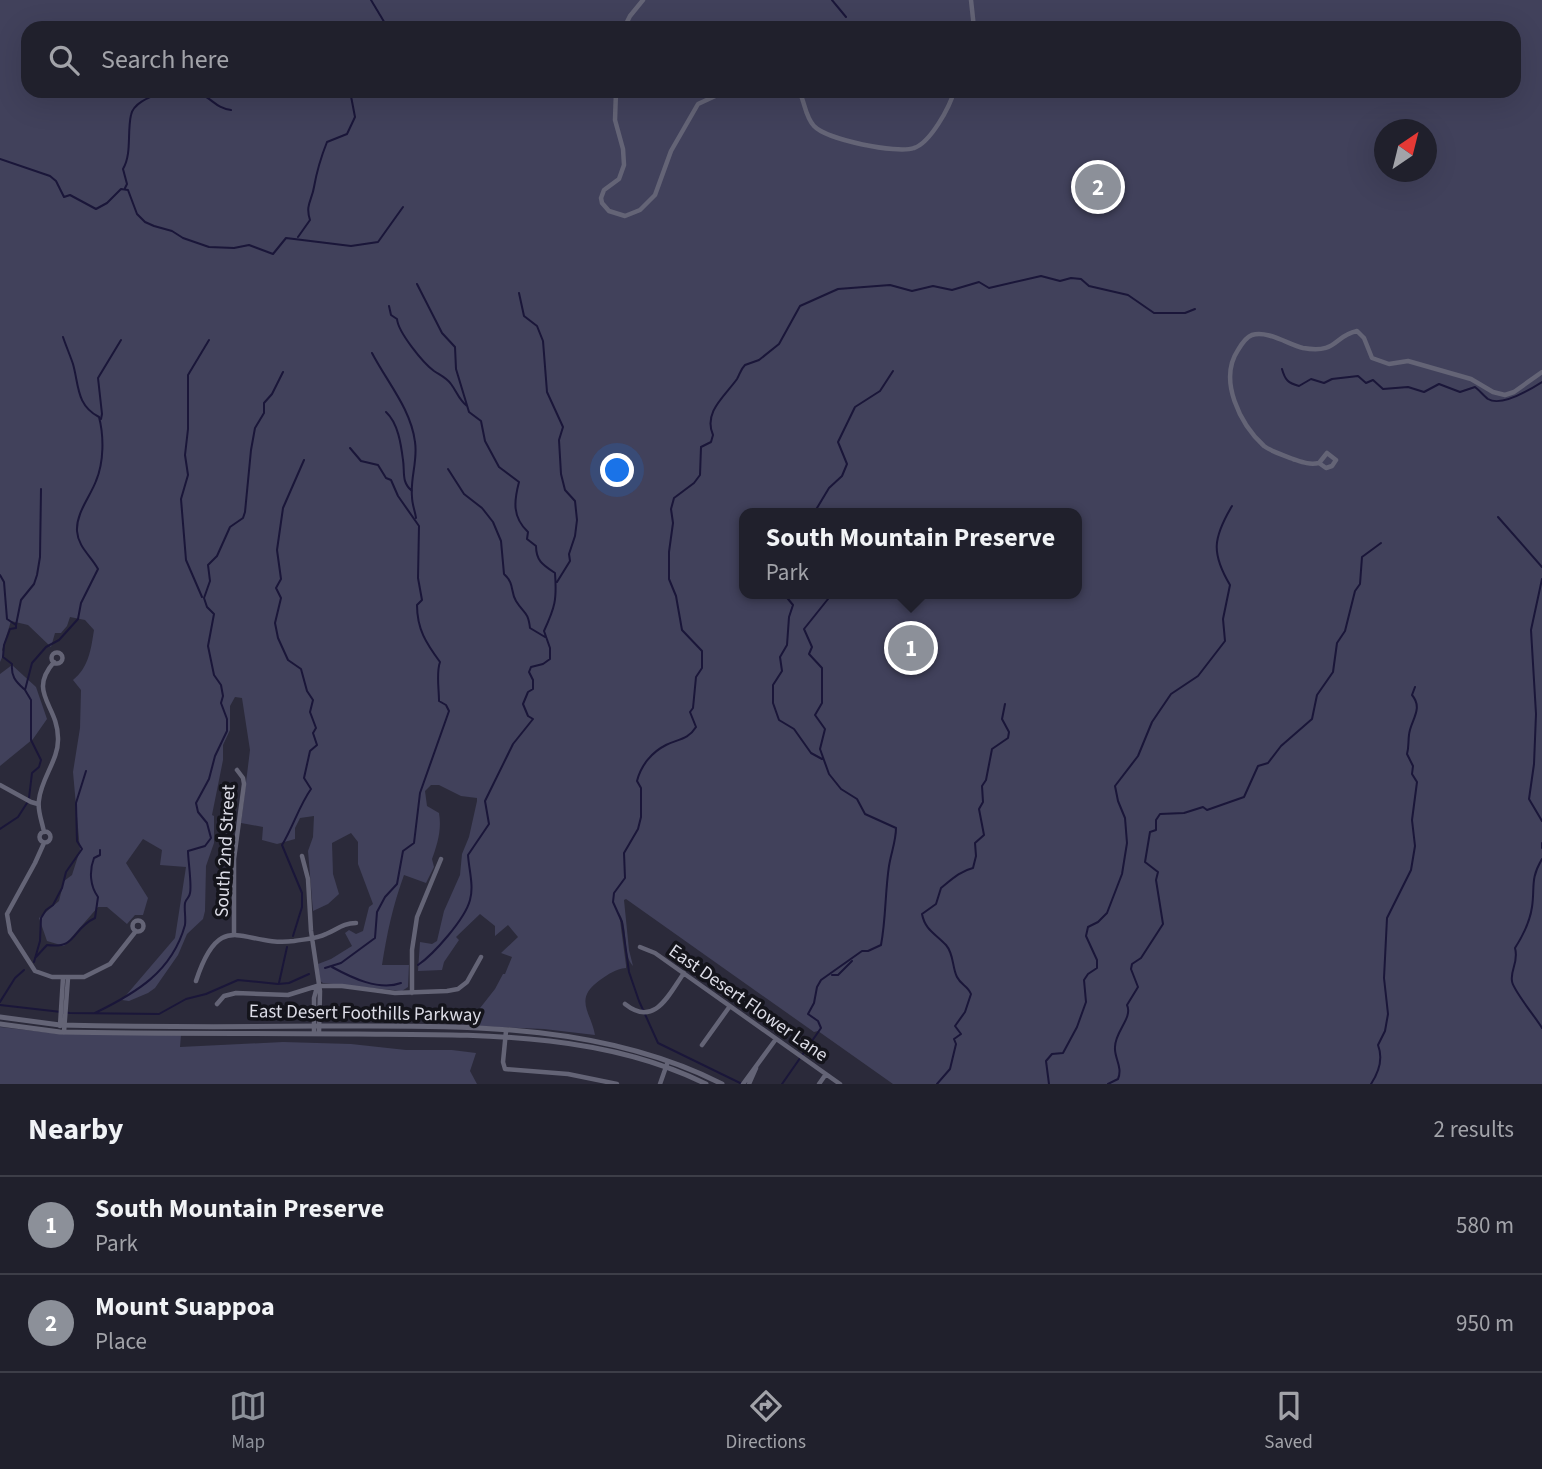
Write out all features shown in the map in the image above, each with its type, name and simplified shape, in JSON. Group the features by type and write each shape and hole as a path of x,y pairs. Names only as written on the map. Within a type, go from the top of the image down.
{"street":[{"path":"628,21 643,0"},
{"path":"971,0 973,21"},
{"path":"616,98 615,120 624,164 619,179 604,190 601,198 607,208 620,216 634,213 650,201 661,184 671,151 697,106 709,98"},
{"path":"802,98 810,120 825,134 848,142 903,149 915,148 927,139 951,98"},
{"path":"1319,463 1302,462 1269,449 1243,421 1232,388 1230,372 1235,354 1250,336 1257,334 1280,338 1299,347 1316,349 1332,347 1346,335 1357,331 1364,338 1369,354 1374,359 1389,364 1403,360 1416,363 1471,379 1500,394 1514,392 1542,372"},
{"path":"54,662 44,675 42,688 57,724 58,744 41,787 38,804 44,832 39,837 44,842 9,907 9,929 36,971 45,976 65,978 84,977 110,964 136,932"},
{"name":"South 2nd Street","path":"234,935 234,859 244,784 237,770"},
{"path":"0,785 38,804"},
{"path":"302,856 308,879 317,986 317,1030"},
{"path":"412,993 412,950 417,917 441,859"},
{"path":"196,981 209,949 224,937 249,935 286,942 312,938 346,923 356,923"},
{"path":"0,931 9,929"},
{"name":"East Desert Flower Lane","path":"640,947 655,953 840,1084"},
{"path":"217,1004 224,996 236,993 288,995 317,986 412,993 458,989 470,979 481,957"},
{"path":"625,1004 648,1013 658,1009 684,973"},
{"path":"63,1025 65,978"},
{"path":"702,1045 730,1006"},
{"name":"East Desert Foothills Parkway","path":"0,1017 63,1025"},
{"name":"East Desert Foothills Parkway","path":"0,1024 586,1038 669,1060 722,1084"},
{"path":"505,1034 505,1069 617,1084"},
{"name":"East Desert Foothills Parkway","path":"505,1034 594,1047 666,1067 706,1084"},
{"path":"748,1081 776,1039"},
{"path":"660,1084 669,1060"},
{"path":"819,1084 826,1074"}],"shaded area":[{"path":"0,0 1542,0 1542,1084 893,1084 818,1031 814,1032 626,899 629,950 633,966 619,913 626,968 606,976 587,993 586,1006 595,1035 544,1029 477,1026 473,1017 505,974 512,957 501,953 518,937 508,925 495,936 495,926 480,914 456,937 459,940 444,962 442,970 418,971 420,942 432,944 437,941 444,911 460,875 462,854 469,837 477,801 477,798 461,796 439,785 431,785 425,791 427,806 439,813 440,819 432,859 434,867 426,883 404,875 391,919 382,965 409,965 408,987 402,991 323,983 320,981 318,964 352,946 345,933 349,930 356,934 363,931 369,907 373,904 358,864 358,842 351,833 332,843 333,874 339,894 328,904 313,911 308,851 313,837 314,816 300,818 295,828 295,839 277,844 262,840 263,827 241,823 250,750 242,698 235,697 230,706 230,730 223,745 223,760 212,815 214,843 206,866 203,919 187,934 178,955 155,988 129,1001 122,1000 175,938 186,867 160,865 162,850 143,839 126,863 148,898 143,915 135,915 127,924 107,907 98,907 64,946 47,941 39,918 59,901 64,881 72,875 80,850 73,772 80,728 81,690 73,680 86,663 94,630 85,620 70,617 61,633 55,633 51,647 28,625 11,621 2,650 4,653 0,662"},
{"path":"12,665 36,687 47,719 33,739 0,766 0,674"},
{"path":"0,1027 61,1034 181,1035 180,1047 283,1042 351,1044 406,1050 452,1050 476,1053 470,1071 477,1084 0,1084"}],"waterway":[{"path":"371,0 384,21"},
{"path":"832,0 846,17"},
{"path":"125,188 127,184 123,169 127,157 131,115 135,108 149,98"},
{"path":"207,98 231,110"},
{"path":"298,237 310,220 309,206 327,142 347,134 355,117 351,98"},
{"path":"0,159 50,176 56,181 64,197 70,195 96,209 107,203 121,189 128,190 137,214 145,222 209,247 234,248 249,245 273,254 286,238 351,246 378,242 403,207"},
{"path":"742,1084 658,1043 629,972 622,922 613,902 614,893 625,878 624,853 638,829 641,817 641,788 637,781 641,770 656,751 686,737 696,727 690,712 693,708 696,677 702,668 702,651 682,630 676,596 669,579 673,523 671,509 674,498 700,475 701,447 711,442 711,419 717,405 745,365 759,360 779,344 800,306 838,289 890,285 912,291 933,286 952,290 979,282 989,288 1041,276 1060,281 1081,279 1089,286 1128,295 1154,313 1185,313 1195,309"},
{"path":"417,284 442,333 455,347 456,369 469,412 481,421 485,441 499,467 519,482 515,502 519,521 528,532 527,539 536,546 539,559 555,573 556,590 553,609 544,631 550,648 550,659 531,667 529,672 533,689 528,692 523,704 528,716 533,719 513,744 485,801 489,824 468,855 470,900 448,936 418,965"},
{"path":"519,293 524,316 537,326 543,341 547,392 563,427 559,440 561,474 565,490 575,501 577,520 569,554 570,561 557,582"},
{"path":"389,306 391,315 397,319 412,347 429,367 449,382 467,406"},
{"path":"29,798 32,773 39,767 41,760 31,740 31,700 25,690 32,663 78,619 81,603 98,569 82,547 77,524 101,466 101,424 99,417 86,407 82,400 63,337"},
{"path":"101,419 98,378 121,340"},
{"path":"202,597 186,560 181,499 188,475 185,455 188,375 209,340"},
{"path":"372,353 404,407 413,430 416,456 412,502 416,518"},
{"path":"1282,369 1284,376 1292,384 1299,386 1311,379 1324,383 1332,379 1358,376 1366,383 1373,380 1383,389 1408,387 1424,392 1439,384 1460,392 1475,387 1494,401 1516,396 1542,382"},
{"path":"817,508 829,488 842,476 847,464 838,442 855,407 880,391 893,371"},
{"path":"95,1013 138,989 162,968 171,956 185,925 185,903 190,889 188,851 205,846 211,838 207,823 198,812 196,803 209,779 215,756 227,731 227,719 221,703 221,685 214,675 208,646 214,614 207,607 204,598 210,581 208,565 217,556 230,527 243,518 255,428 264,413 264,403 272,394 283,372"},
{"path":"386,412 398,434 405,480 412,491"},
{"path":"325,968 341,963 375,938 377,912 385,897 397,884 403,851 414,843 420,793 449,711 446,705 439,701 440,662 427,642 419,621 417,605 422,600 418,578 419,526 398,496 391,480 386,478 378,465 361,461 350,448"},
{"path":"293,936 302,907 302,893 282,845 311,789 304,778 310,751 317,745 313,733 316,728 310,712 313,700 307,691 301,669 288,660 278,638 275,623 281,598 276,588 281,579 277,550 283,508 304,460"},
{"path":"448,469 464,494 482,508 493,522 501,541 504,574 510,581 514,597 527,615 530,628 545,637"},
{"path":"16,625 21,600 34,584 37,575 40,557 41,489"},
{"path":"1049,1084 1046,1061 1052,1054 1063,1053 1086,1002 1084,980 1097,968 1097,960 1086,936 1088,927 1107,913 1122,874 1127,843 1125,818 1115,786 1138,756 1152,722 1171,694 1198,676 1225,641 1223,619 1230,585 1220,564 1217,546 1221,527 1232,506"},
{"path":"1498,517 1542,567"},
{"path":"1108,1084 1118,1079 1120,1070 1115,1051 1116,1041 1128,1015 1127,1005 1138,987 1131,969 1132,964 1141,958 1163,924 1156,880 1158,872 1145,862 1150,832 1156,830 1156,820 1160,814 1184,813 1203,807 1207,810 1244,797 1258,766 1268,763 1281,746 1312,719 1317,695 1333,672 1337,643 1345,631 1355,591 1360,584 1362,557 1381,543"},
{"path":"0,575 4,582 7,619 16,625 16,628 10,629 3,657 12,664 14,678 24,689"},
{"path":"1542,579 1531,630 1536,714 1534,764 1529,799 1542,821"},
{"path":"788,599 793,605 789,617 787,645 780,657 782,671 773,685 773,703 779,720 794,729 811,753 822,759"},
{"path":"782,1084 821,1028 818,1021 808,1014 821,980 862,951 881,945 889,866 896,833 896,828 865,814 857,799 841,789 829,774 820,749 825,729 815,715 822,703 822,668 809,654 812,647 804,629 828,599"},
{"path":"1371,1084 1379,1065 1378,1045 1385,1031 1388,1014 1384,978 1387,918 1411,870 1415,846 1412,820 1417,782 1407,754 1410,730 1417,710 1412,695 1415,687"},
{"path":"937,1084 950,1069 956,1044 954,1039 961,1034 955,1026 965,1012 971,994 957,977 949,949 928,928 922,914 936,904 941,888 973,868 975,843 984,835 979,809 983,802 982,786 986,780 992,749 1008,738 1009,732 1002,719 1005,704"},
{"path":"34,962 40,941 41,918 53,905 62,888 66,872 82,849 77,841 76,803 86,771"},
{"path":"0,829 18,817 27,803"},
{"path":"1542,843 1542,848"},
{"path":"35,958 47,945 69,941 87,922 95,918 98,897 93,888 91,873 92,863 94,858 100,855 100,850"},
{"path":"1542,859 1534,878 1529,918 1515,948 1512,977 1513,985 1542,1028"},
{"path":"279,983 287,947"},
{"path":"832,975 838,975 852,961"},
{"path":"332,967 375,984 401,983"},
{"path":"0,1002 15,978 24,970"},
{"path":"0,1005 70,1013 159,1014 186,999 206,994 238,980 278,984 289,983 309,974"}],"place":[{"name":"Mount Suappoa","path":"1098,187"},
{"name":"South Mountain Preserve","path":"911,648"}]}
